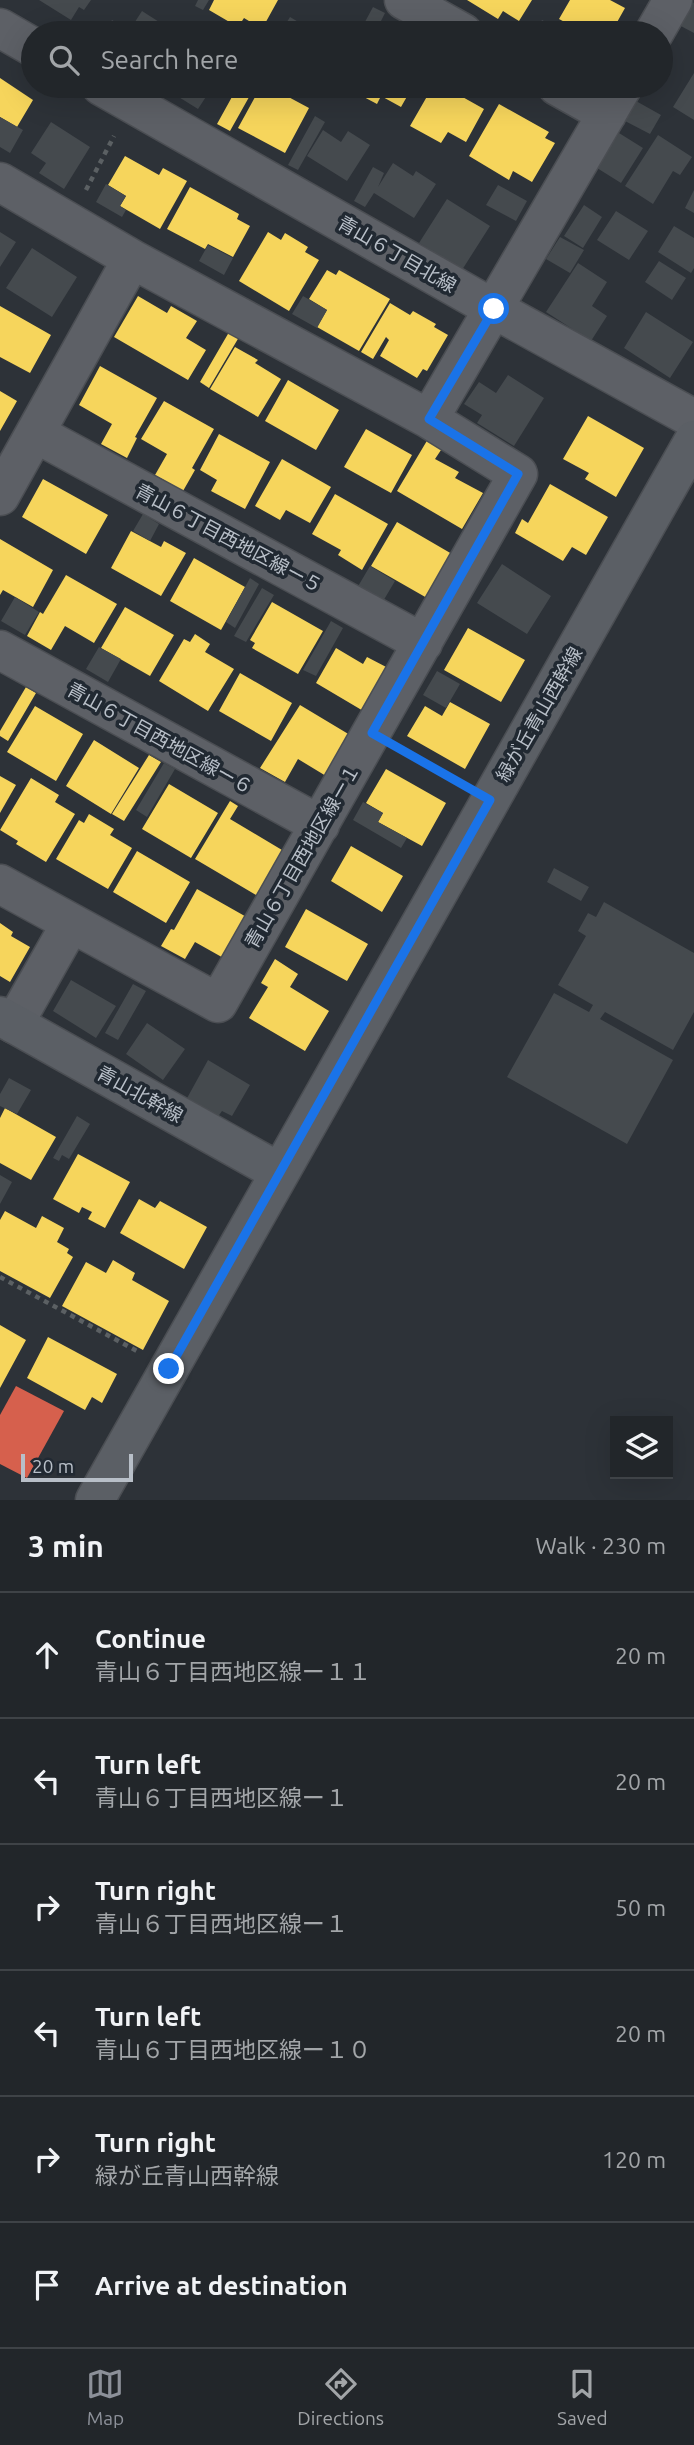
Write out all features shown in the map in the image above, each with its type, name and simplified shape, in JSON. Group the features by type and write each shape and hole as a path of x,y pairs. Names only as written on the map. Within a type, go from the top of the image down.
{"street":[{"path":"404,0 442,21"},
{"path":"661,21 673,0"},
{"path":"0,28 21,40"},
{"name":"青山６丁目北線","path":"123,98 494,309 694,419"},
{"path":"429,419 615,100"},
{"name":"青山６丁目西地区線ー１","path":"0,182 132,259 429,419 518,474 218,1003 0,884"},
{"path":"0,496 132,259"},
{"name":"青山６丁目西地区線ー５","path":"35,433 423,643"},
{"name":"緑が丘青山西幹線","path":"95,1500 694,440"},
{"name":"青山６丁目西地区線ー６","path":"0,650 320,825"},
{"path":"7,1020 71,923"},
{"name":"青山北幹線","path":"7,1020 279,1172"}],"path":[{"path":"69,222 115,98"},
{"path":"372,733 490,800"},
{"path":"0,1277 169,1369"}],"building: Homes":[{"path":"214,0 278,0 266,21 249,21 244,18 242,21 228,21 209,10"},
{"path":"467,0 532,0 519,21 503,11 498,19"},
{"path":"570,0 610,0 625,8 618,21 559,19"},
{"path":"0,78 21,92 21,98 33,100 17,127 0,117"},
{"path":"231,98 249,98 230,131 217,124"},
{"path":"254,98 290,98 309,108 285,153 238,128"},
{"path":"366,98 380,98 377,104"},
{"path":"385,98 406,98 401,107"},
{"path":"426,98 464,98 484,109 466,142 448,132 441,143 410,126"},
{"path":"499,104 549,132 545,138 555,143 532,182 513,171 509,180 469,156"},
{"path":"125,156 159,175 163,168 187,181 160,229 120,206 126,196 108,185"},
{"path":"190,187 239,214 237,219 250,226 233,257 208,244 205,249 167,229"},
{"path":"268,232 281,240 285,233 308,247 305,252 319,260 289,311 239,281"},
{"path":"327,270 336,275 339,270 390,299 359,351 317,327 327,310 309,299"},
{"path":"138,296 167,313 171,306 197,321 186,338 206,350 188,380 114,337"},
{"path":"390,303 410,315 413,311 436,324 434,327 448,335 427,371 423,369 417,378 380,356 389,340 386,337 373,359 361,352"},
{"path":"0,306 51,335 30,373 0,357"},
{"path":"232,327 242,332 209,388 200,382"},
{"path":"235,347 258,360 255,363 281,379 258,417 210,389"},
{"path":"100,366 157,398 135,437 137,438 127,458 101,444 112,424 79,405"},
{"path":"288,380 339,410 316,450 265,421"},
{"path":"0,391 17,401 0,431"},
{"path":"164,401 214,429 192,468 195,470 183,491 155,475 167,454 141,439"},
{"path":"588,416 644,448 616,497 585,479 589,473 563,459"},
{"path":"366,429 412,455 391,493 344,467"},
{"path":"219,434 270,462 245,509 211,491 217,480 200,470"},
{"path":"428,439 443,447 435,459 459,472 455,478 483,493 462,529 397,491"},
{"path":"282,459 331,487 310,523 286,510 280,520 255,506"},
{"path":"43,479 108,515 86,554 22,517"},
{"path":"550,484 608,517 586,555 572,547 563,561 515,533 522,519 528,523"},
{"path":"335,494 388,524 362,570 338,555 341,550 312,534"},
{"path":"397,522 452,554 427,598 371,566"},
{"path":"131,531 161,547 164,541 186,553 161,596 111,568"},
{"path":"0,539 53,570 33,607 3,590 0,595"},
{"path":"194,558 245,587 221,630 170,601"},
{"path":"66,575 117,604 94,643 65,626 51,650 27,636"},
{"path":"272,602 323,631 298,674 252,648 255,643 250,640"},
{"path":"125,607 174,635 150,676 101,648"},
{"path":"468,628 525,660 501,702 444,670"},
{"path":"195,634 210,644 205,652 234,669 208,711 159,681 184,639 190,642"},
{"path":"336,648 363,664 367,657 390,669 365,712 316,683"},
{"path":"240,673 292,703 271,741 219,711"},
{"path":"26,687 36,693 8,741 0,736 0,731"},
{"path":"450,702 490,724 465,769 407,736 425,706 442,716"},
{"path":"300,705 350,735 326,776 298,759 285,782 260,768"},
{"path":"35,706 83,734 56,781 7,752"},
{"path":"94,740 139,768 111,814 66,786"},
{"path":"149,755 161,762 124,821 112,814"},
{"path":"386,769 446,803 422,846 378,822 383,813 366,803"},
{"path":"0,776 16,785 0,813"},
{"path":"31,778 59,795 55,802 75,814 46,862 16,844 18,841 0,830"},
{"path":"169,784 218,813 191,858 142,829"},
{"path":"230,801 238,806 230,819 287,853 261,898 195,859"},
{"path":"89,814 114,829 110,835 132,848 108,889 56,859 79,820 84,823"},
{"path":"351,846 403,876 382,912 331,881"},
{"path":"137,851 190,882 166,923 113,892"},
{"path":"197,889 250,919 227,960 195,942 185,959 161,946 171,929 174,930"},
{"path":"306,909 368,944 347,981 285,947"},
{"path":"0,923 13,932 11,936 30,947 10,982 0,976"},
{"path":"275,959 298,974 290,987 329,1011 305,1051 249,1018 268,987 261,983"},
{"path":"5,1108 56,1137 31,1180 0,1163 0,1118"},
{"path":"78,1154 130,1182 105,1228 88,1219 92,1212 82,1207 79,1213 53,1199"},
{"path":"139,1199 155,1208 160,1201 207,1227 184,1269 120,1233"},
{"path":"5,1211 36,1228 42,1216 64,1228 57,1242 69,1249 67,1253 73,1257 50,1298 0,1271 0,1220"},
{"path":"113,1260 135,1273 132,1280 169,1301 143,1350 62,1306 86,1262 106,1273"},
{"path":"0,1325 26,1340 0,1388"},
{"path":"48,1337 117,1374 102,1403 92,1397 85,1410 27,1378"}],"building: Shops":[{"path":"16,1386 64,1411 27,1478 0,1464 0,1415"}],"building: Other":[{"path":"39,0 91,0 84,10 79,7 71,20"},
{"path":"198,0 209,0 203,10 195,6"},
{"path":"690,1 694,3 694,33 677,24"},
{"path":"373,7 385,13 381,21 365,21"},
{"path":"142,11 158,21 136,21"},
{"path":"694,73 694,120 673,107"},
{"path":"180,98 205,98 198,109"},
{"path":"636,101 661,115 650,134 625,121"},
{"path":"315,116 325,122 298,170 288,165"},
{"path":"0,117 23,130 10,153 0,147"},
{"path":"51,122 90,147 64,189 39,173 46,163 31,153"},
{"path":"323,130 341,142 348,131 370,145 347,181 307,156"},
{"path":"619,133 643,148 621,183 597,168"},
{"path":"658,135 692,157 680,175 673,171 653,204 625,186"},
{"path":"393,163 413,176 416,171 436,184 414,218 374,193 365,207 354,201 373,167 384,173 378,187"},
{"path":"106,184 126,196 120,206 126,210 122,217 96,202"},
{"path":"498,185 527,201 516,221 486,205"},
{"path":"694,190 694,213 685,208"},
{"path":"447,199 490,226 462,270 419,243"},
{"path":"584,205 602,217 583,248 564,236"},
{"path":"616,211 648,231 629,260 597,240"},
{"path":"674,226 694,238 694,268 691,273 658,252"},
{"path":"0,232 16,242 0,267"},
{"path":"560,237 584,250 570,273 546,259"},
{"path":"208,245 233,258 224,275 199,261"},
{"path":"32,248 77,277 52,317 6,288"},
{"path":"659,261 686,278 672,300 645,282"},
{"path":"578,263 607,282 592,306 607,316 591,341 546,312"},
{"path":"303,296 327,310 317,328 292,314"},
{"path":"646,312 693,342 670,378 624,348"},
{"path":"508,375 544,398 514,446 477,423 482,415 464,404 479,382 496,393"},
{"path":"143,514 159,524 150,541 133,531"},
{"path":"502,564 551,596 527,634 477,603"},
{"path":"370,566 395,581 382,603 357,588"},
{"path":"250,578 259,584 235,628 226,622"},
{"path":"262,588 274,595 246,642 234,636"},
{"path":"15,597 39,612 25,635 1,621"},
{"path":"331,621 343,628 316,676 303,670"},
{"path":"99,647 121,659 108,682 86,669"},
{"path":"437,671 460,684 446,708 423,695"},
{"path":"164,763 175,769 147,817 136,810"},
{"path":"363,802 383,813 378,822 407,838 401,848 353,820"},
{"path":"554,868 589,887 581,901 547,882"},
{"path":"604,902 694,953 694,1012 673,1050 605,1012 600,1019 673,1060 627,1144 507,1077 554,993 589,1012 593,1005 558,985 586,936 578,931 588,913 596,917"},
{"path":"71,980 116,1006 96,1038 53,1011"},
{"path":"133,984 146,991 118,1040 105,1033"},
{"path":"147,1023 185,1049 163,1080 126,1054"},
{"path":"208,1060 250,1085 232,1116 222,1111 217,1118 186,1100"},
{"path":"9,1078 31,1090 17,1114 0,1106 0,1094"},
{"path":"77,1116 90,1124 69,1159 62,1155 59,1161 53,1158"},
{"path":"0,1175 12,1182 0,1204"}],"route":[{"path":"169,1369 490,800 372,733 518,474 429,419 494,309"}]}
